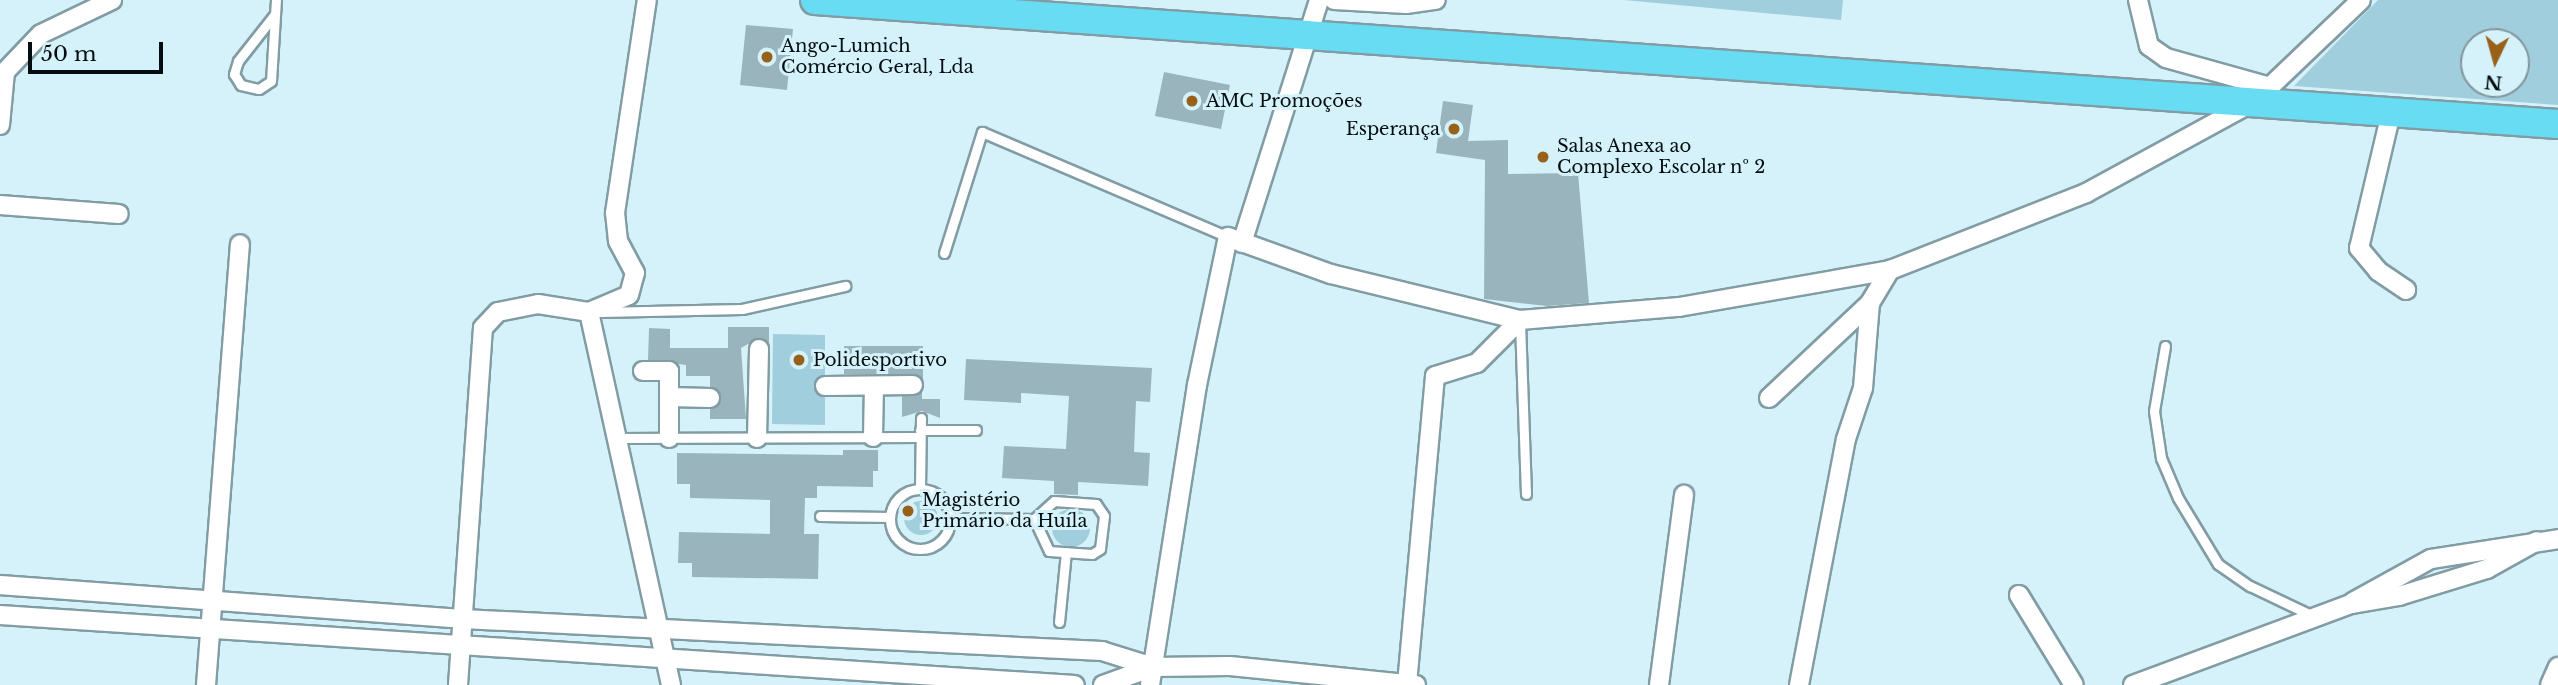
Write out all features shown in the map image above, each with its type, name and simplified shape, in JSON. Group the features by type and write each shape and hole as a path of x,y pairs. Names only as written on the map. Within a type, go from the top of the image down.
{"main road":[{"path":"815,0 2262,94 2391,113 2558,124"}],"street":[{"path":"0,125 2,74 41,34 112,0"},
{"path":"458,685 483,328 498,312 538,304 589,312 629,295 635,273 618,241 615,214 646,0"},
{"path":"1151,676 1197,385 1235,240 1319,0"},
{"path":"1334,0 1395,4 1436,0"},
{"path":"2138,0 2149,46 2166,58 2262,94"},
{"path":"1235,240 1331,274 1520,320 1679,307 1890,270 2086,193 2262,94 2361,0"},
{"path":"2391,113 2359,248 2378,271 2406,290"},
{"path":"0,205 119,214"},
{"path":"206,685 240,244"},
{"path":"1769,398 1870,303 1890,270"},
{"path":"1797,681 1822,555 1834,523 1846,439 1863,388 1870,303"},
{"path":"589,312 671,685"},
{"path":"1103,685 1230,666 1349,681 1411,685 1435,376 1476,363 1520,320"},
{"path":"758,438 759,348"},
{"path":"643,371 669,371 669,439"},
{"path":"825,386 913,385"},
{"path":"873,438 874,386"},
{"path":"669,397 710,398"},
{"path":"1659,685 1684,495"},
{"path":"2351,604 2375,585 2431,559 2558,539"},
{"path":"2133,685 2351,604 2399,596 2487,569 2537,541"},
{"path":"0,585 463,619 1102,651 1151,676"},
{"path":"2019,595 2074,685"},
{"path":"0,615 894,680 1075,685"},
{"path":"2550,685 2558,667"}],"lane":[{"path":"275,14 238,61 234,74 241,85 259,89 271,81 276,0"},
{"path":"944,253 982,132 1235,240"},
{"path":"589,312 742,309 845,286"},
{"path":"1520,320 1526,494"},
{"path":"2165,346 2154,411 2161,458 2178,498 2218,564 2250,586 2314,617"},
{"path":"920,489 921,418"},
{"path":"617,438 873,438 976,430"},
{"path":"920,489 940,496 951,518 943,539 917,549 899,540 890,517 903,494 920,489"},
{"path":"951,518 1034,519 1054,501 1102,509 1100,549 1092,554 1044,547 1034,519"},
{"path":"820,516 890,517"},
{"path":"1059,622 1066,552"}],"shaded area":[{"path":"1624,0 1843,0 1841,20"},
{"path":"2378,0 2558,0 2558,105 2461,98 2530,98 2530,28 2460,28 2460,98 2294,86"},
{"name":"Polidesportivo","path":"773,334 825,335 825,425 772,424"},
{"path":"921,501 933,506 938,518 933,530 921,535 909,530 904,518 909,506"},
{"path":"1071,509 1084,515 1090,528 1084,541 1071,547 1058,541 1052,528 1058,515"}],"building":[{"name":"Ango-Lumich Comércio Geral, Lda","path":"746,25 793,29 787,90 740,85"},
{"name":"AMC Promoções","path":"1164,72 1230,85 1221,129 1155,116"},
{"path":"1443,101 1473,105 1468,141 1508,140 1508,174 1578,173 1589,303 1547,306 1484,299 1485,160 1436,153"},
{"path":"728,327 769,327 769,343 759,338 741,348 746,419 710,419 710,409 721,398 710,387 710,376 686,376 686,365 648,360 649,328 670,329 670,348 728,348"},
{"path":"844,346 923,346 923,379 913,374 844,374"},
{"path":"966,359 1152,368 1150,402 1136,401 1134,452 1150,453 1148,486 1078,482 1078,495 1054,494 1054,481 1002,478 1004,446 1066,449 1069,396 1021,393 1021,403 964,400"},
{"path":"922,391 922,399 940,399 940,418 922,411 902,417 902,396"},
{"path":"843,450 878,450 878,471 873,471 873,487 817,486 817,498 805,498 804,534 819,534 818,579 692,577 692,563 678,563 679,532 770,534 770,500 690,498 690,484 677,484 677,453 843,455"}],"place":[{"name":"Ango-Lumich Comércio Geral, Lda","path":"767,57"},
{"name":"AMC Promoções","path":"1192,101"},
{"name":"Esperança","path":"1454,129"},
{"name":"Salas Anexa ao Complexo Escolar nº 2","path":"1543,157"},
{"name":"Polidesportivo","path":"799,360"},
{"name":"Magistério Primário da Huíla","path":"908,511"}]}
